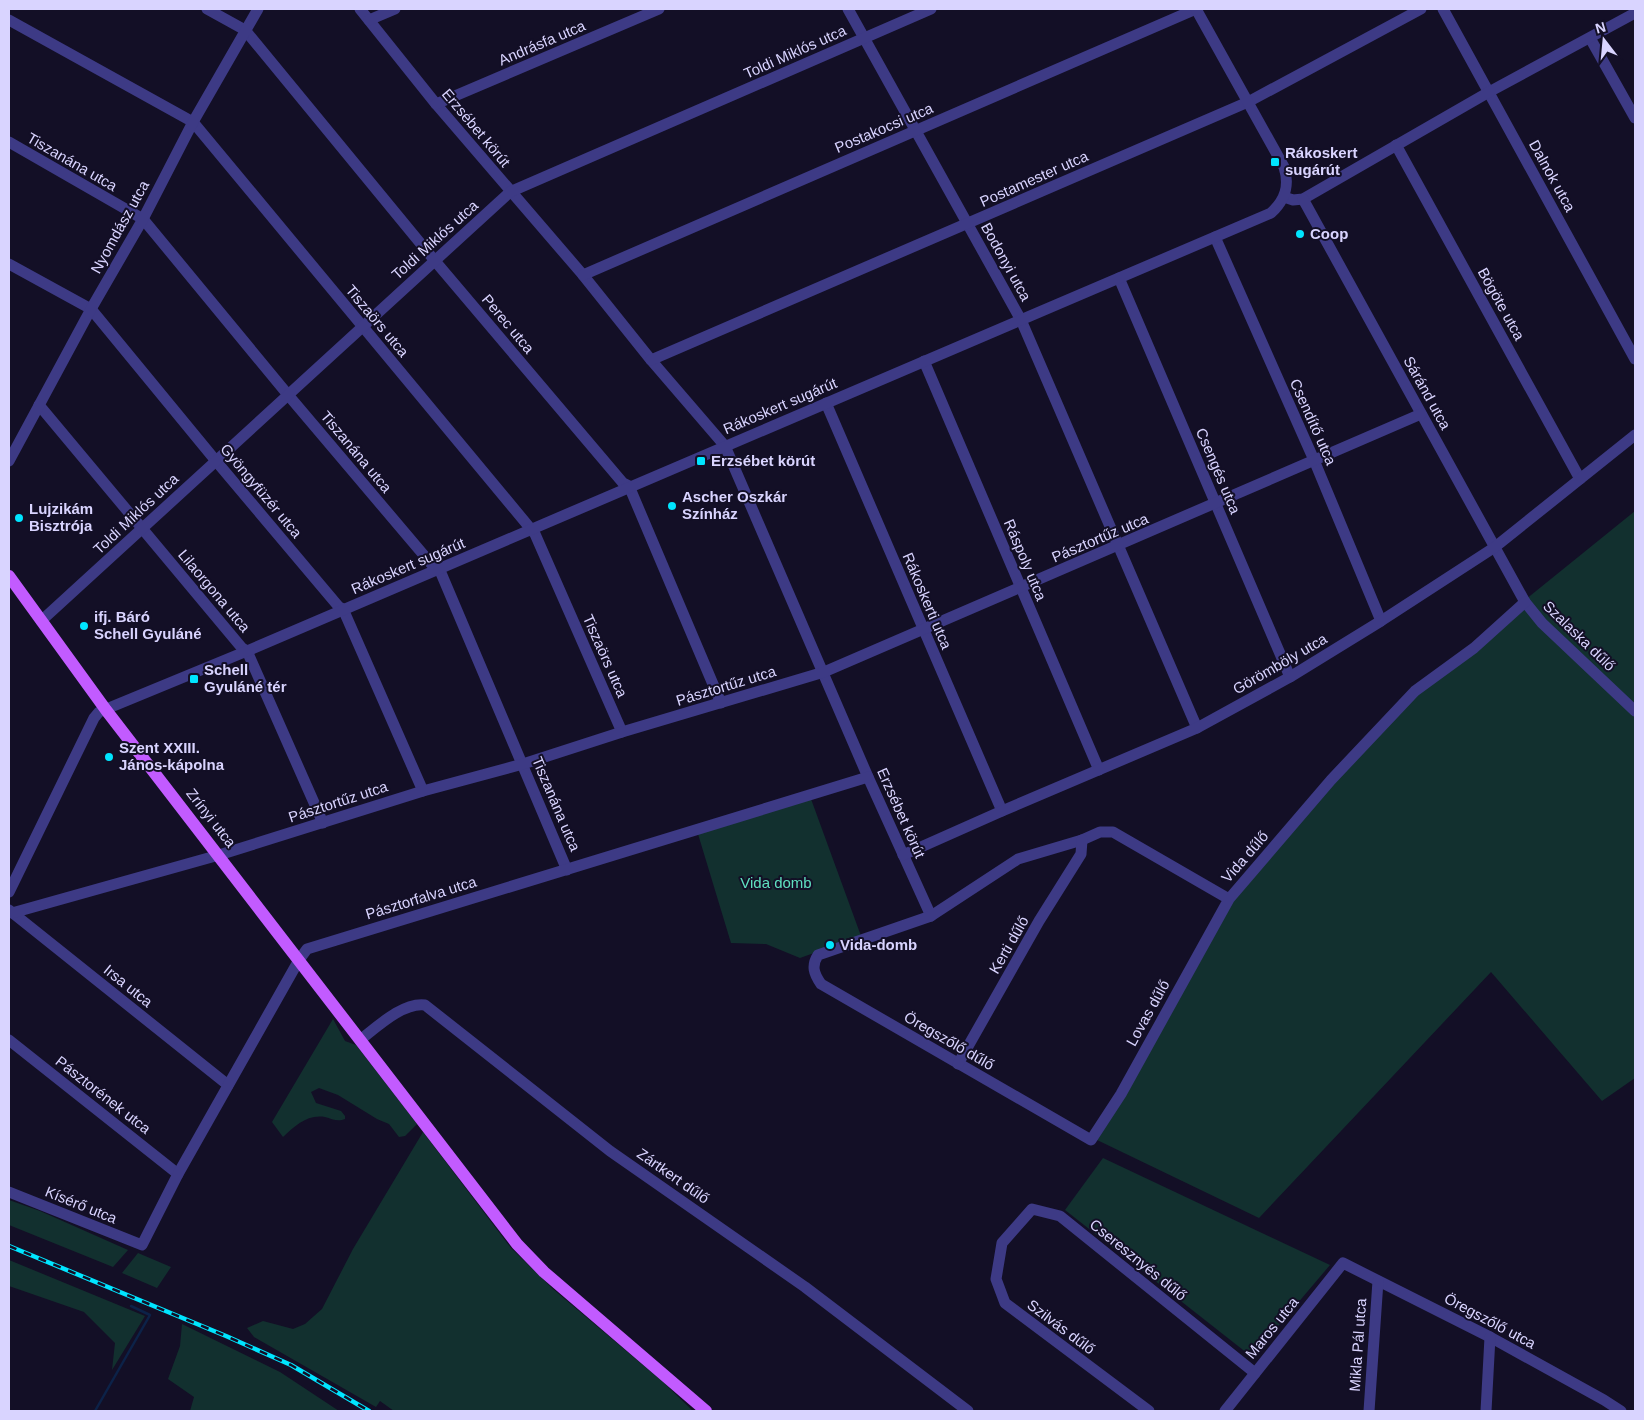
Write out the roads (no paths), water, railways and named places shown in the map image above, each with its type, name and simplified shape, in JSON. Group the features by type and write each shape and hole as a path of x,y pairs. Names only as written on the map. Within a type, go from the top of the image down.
{"main road":[{"name":"Zrínyi utca","path":"9,578 106,710 482,1200 530,1259 706,1411"}],"street":[{"name":"Perec utca","path":"207,9 246,30 434,261 623,483 629,486 722,703"},
{"name":"Nyomdász utca","path":"9,461 90,309 143,219 194,122 258,9"},
{"name":"Erzsébet körút","path":"360,9 436,104 583,275 651,360 725,446 930,916"},
{"path":"369,20 395,9"},
{"name":"Andrásfa utca","path":"436,104 659,9"},
{"name":"Bodonyi utca","path":"848,9 1021,320 1197,728"},
{"name":"Toldi Miklós utca","path":"41,621 510,192 931,9"},
{"path":"1196,9 1284,167 1287,182 1284,197 1293,200 1303,199 1489,92 1635,13"},
{"name":"Postakocsi utca","path":"583,275 1196,9"},
{"name":"Postamester utca","path":"651,360 1248,102 1421,9"},
{"name":"Dalnok utca","path":"1443,9 1635,358"},
{"name":"Tiszaörs utca","path":"9,20 194,122 531,529 538,539 622,732"},
{"path":"1590,38 1635,118"},
{"name":"Tiszanána utca","path":"9,142 143,219 289,396 432,566 437,569 567,870"},
{"name":"Bögöte utca","path":"1396,145 1580,478"},
{"name":"Rákoskert sugárút","path":"9,892 94,718 99,712 247,651 1216,236 1270,212 1281,203 1284,197"},
{"name":"Sáránd utca","path":"1303,199 1525,602"},
{"name":"Csendítő utca","path":"1216,236 1314,460 1381,621"},
{"name":"Gyöngyfüzér utca","path":"9,264 90,309 343,610 423,791"},
{"name":"Csengés utca","path":"1119,278 1290,677"},
{"name":"Ráspoly utca","path":"924,361 1099,770"},
{"name":"Rákoskerti utca","path":"826,403 1002,811"},
{"name":"Lilaorgona utca","path":"39,405 242,648 247,651 323,824"},
{"name":"Pásztortűz utca","path":"10,912 219,855 323,824 423,791 522,764 824,672 1118,547 1421,414"},
{"name":"Görömböly utca","path":"903,855 1197,728 1290,677 1495,547 1635,435"},
{"name":"Szalaska dűlő","path":"1525,602 1542,623 1635,711"},
{"name":"Vida dűlő","path":"818,955 930,916 1018,859 1082,840 1100,832 1113,832 1228,899 1331,780 1415,691 1474,648 1525,602"},
{"name":"Pásztorfalva utca","path":"142,1245 178,1174 307,949 868,777"},
{"name":"Kerti dűlő","path":"958,1064 1040,921 1081,854 1082,840"},
{"name":"Lovas dűlő","path":"1091,1140 1121,1094 1228,899"},
{"name":"Irsa utca","path":"10,912 228,1085"},
{"name":"Öregszőlő dűlő","path":"818,955 814,961 813,968 821,984 1091,1140"},
{"name":"Zártkert dűlő","path":"360,1040 392,1016 416,1004 425,1005 610,1151 805,1287 968,1411"},
{"name":"Pásztorének utca","path":"9,1040 178,1174"},
{"name":"Kísérő utca","path":"9,1192 142,1245"},
{"name":"Cseresznyés dűlő","path":"1002,1243 1032,1209 1060,1216 1255,1373"},
{"name":"Szilvás dűlő","path":"1002,1243 996,1279 1005,1303 1149,1411"},
{"name":"Maros utca","path":"1225,1411 1343,1263"},
{"name":"Öregszőlő utca","path":"1343,1263 1490,1337 1604,1406 1621,1411"},
{"name":"Mikla Pál utca","path":"1369,1411 1378,1281"},
{"path":"1486,1411 1490,1337"}],"waterway":[{"path":"95,1411 150,1315 131,1306"}],"railway":[{"path":"9,1246 291,1365 369,1411"}],"place":[{"name":"Rákoskert sugárút","path":"1275,162"},
{"name":"Coop","path":"1300,234"},
{"name":"Erzsébet körút","path":"701,461"},
{"name":"Ascher Oszkár Színház","path":"672,506"},
{"name":"Lujzikám Bisztrója","path":"19,518"},
{"name":"ifj. Báró Schell Gyuláné","path":"84,626"},
{"name":"Schell Gyuláné tér","path":"194,679"},
{"name":"Szent XXIII. János-kápolna","path":"109,757"},
{"name":"Vida-domb","path":"830,945"}],"park label":[{"name":"Vida domb","path":"776,883"}]}
